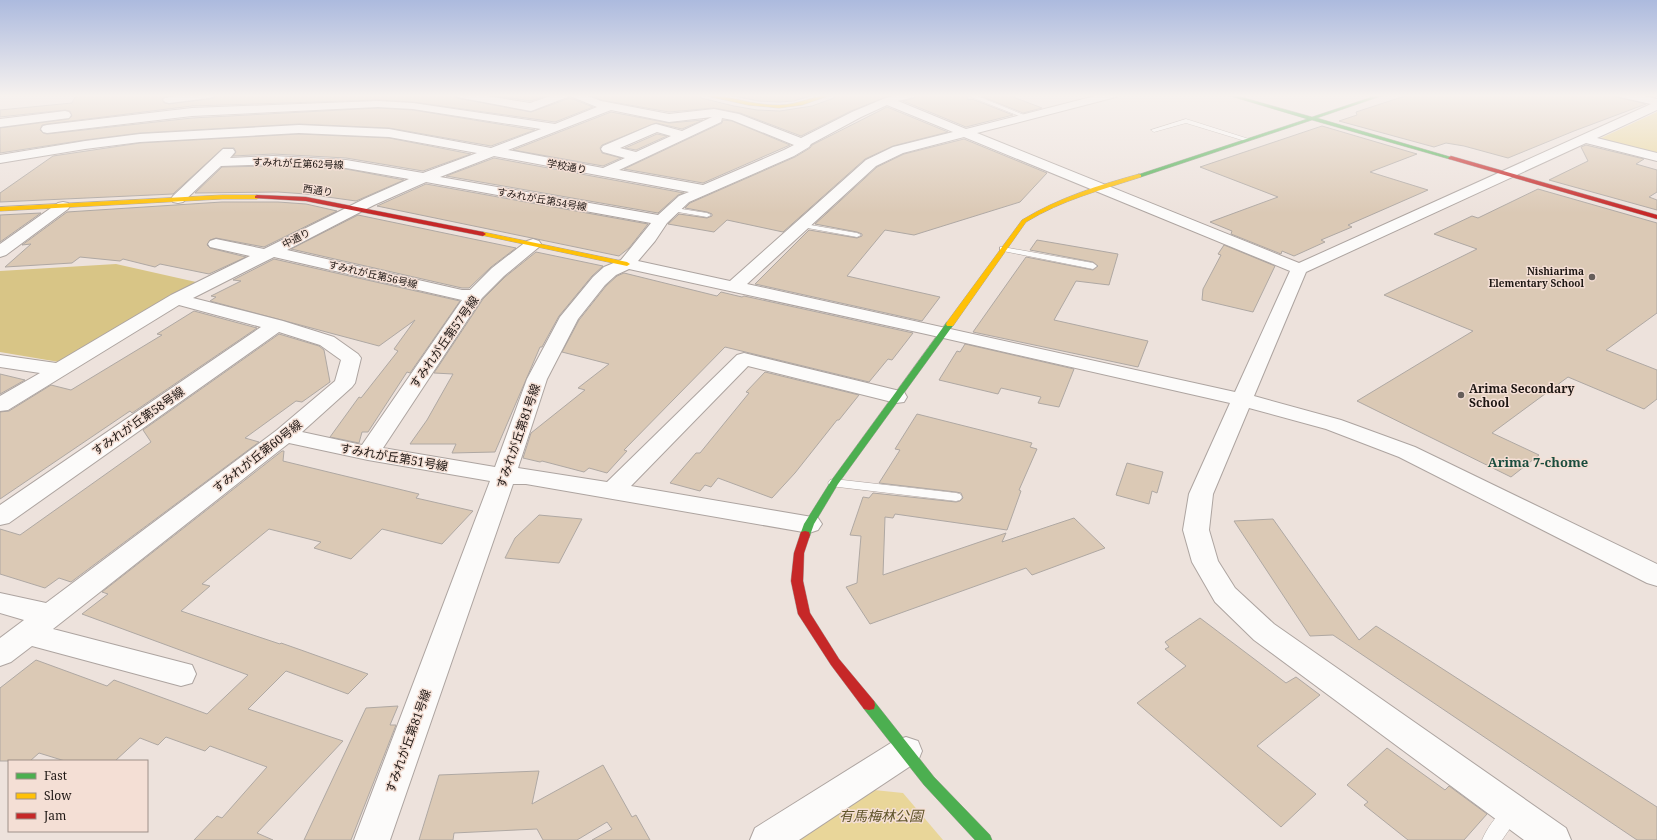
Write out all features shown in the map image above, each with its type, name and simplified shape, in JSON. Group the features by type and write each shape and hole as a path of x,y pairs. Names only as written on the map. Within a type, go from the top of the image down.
{"street":[{"path":"39,151 44,134"},
{"name":"学校通り","path":"0,159 39,151 140,138 221,134"},
{"path":"178,199 219,162 245,134"},
{"name":"学校通り","path":"396,134 704,190"},
{"name":"中通り","path":"0,405 178,299 268,252 357,208 424,178 539,134"},
{"path":"638,157 608,149 642,134"},
{"path":"780,134 804,144"},
{"name":"すみれが丘第81号線","path":"372,840 538,379 569,317 599,281 610,272 627,264 649,238 666,214 684,199 789,153 804,144 806,141 820,134"},
{"path":"734,287 872,163 898,150 960,134"},
{"path":"968,134 1104,188 1299,269"},
{"path":"985,840 930,781 835,662 804,614 797,580 799,553 809,524 834,483 1024,221 1039,211 1058,203 1265,134"},
{"path":"1365,134 1657,217"},
{"path":"1553,840 1264,632 1225,595 1205,562 1196,530 1201,494 1299,269 1595,134"},
{"path":"605,172 684,135"},
{"path":"1584,139 1657,157"},
{"name":"すみれが丘第62号線","path":"219,162 274,160 323,162 368,167 424,178"},
{"name":"すみれが丘第54号線","path":"424,178 666,214"},
{"name":"西通り","path":"0,209 222,197 278,197 306,199 357,208 627,264"},
{"path":"0,252 63,206"},
{"name":"すみれが丘第56号線","path":"216,244 268,252 462,295 475,295"},
{"name":"すみれが丘第57号線","path":"368,453 475,295 498,272 533,244"},
{"path":"627,264 943,332 1243,400 1331,423 1381,440 1408,452 1657,576"},
{"name":"すみれが丘第60号線","path":"0,654 285,435 345,383 351,358 327,341 276,325 178,299"},
{"name":"すみれが丘第58号線","path":"0,517 276,325"},
{"path":"612,491 744,359 896,396"},
{"path":"0,361 58,370"},
{"name":"すみれが丘第51号線","path":"285,435 368,453 504,476 526,476 809,524"},
{"path":"0,603 49,615"},
{"path":"27,633 181,674"},
{"path":"768,840 906,751"}],"lane":[{"path":"1228,134 1247,140"},
{"path":"666,214 707,215"},
{"path":"802,225 857,235"},
{"path":"1004,249 1093,266"},
{"path":"834,483 956,497"},
{"path":"1491,840 1513,812"}],"green space":[{"path":"1609,134 1657,134 1657,156 1599,139"},
{"name":"有馬梅林公園","path":"874,790 903,793 943,840 797,840"}],"shaded area":[{"path":"116,264 196,282 59,362 0,352 0,271"}],"building":[{"path":"0,134 131,134 85,140 0,153"},
{"path":"303,134 389,138 471,154 423,171 346,158 273,154 233,156 236,152 234,148 223,148 173,194 0,202 0,193 53,156 140,143"},
{"path":"424,134 523,134 491,146"},
{"path":"554,134 629,134 602,145 600,148 602,153 621,158 603,166 513,150"},
{"path":"657,134 667,136 636,150 625,148"},
{"path":"698,134 764,134 790,145 703,183 624,169"},
{"path":"833,134 939,134 893,146 865,159 783,232 727,220 714,232 668,224 679,214 707,218 712,216 712,214 707,212 685,208 690,203 795,157 810,148 812,145"},
{"path":"1298,134 1350,134 1417,154 1370,172 1428,190 1348,225 1352,227 1321,240 1325,242 1294,256 1282,251 1281,254 1231,234 1232,231 1210,222 1278,197 1200,167"},
{"path":"1387,134 1566,134 1508,158 1464,146 1446,143 1434,147"},
{"path":"964,139 1047,173 1020,202 914,235 885,230 847,276 940,297 922,321 755,284 809,230 857,238 862,236 862,234 857,232 815,224 877,167 904,154"},
{"path":"1586,145 1644,159 1636,164 1657,170 1657,192 1649,197 1657,200 1657,210 1549,180 1588,161 1581,147"},
{"path":"494,158 684,193 678,195 658,213 446,176"},
{"path":"273,166 346,169 404,180 356,201 306,194 278,192 195,193 222,167"},
{"path":"426,184 648,224 629,248 619,256 377,206"},
{"path":"1538,189 1657,223 1657,313 1606,350 1657,370 1657,399 1644,409 1568,377 1492,433 1539,455 1511,477 1357,401 1473,331 1384,295 1477,249 1434,234 1472,216 1478,218"},
{"path":"222,202 278,202 306,204 337,211 264,247 216,238 210,240 207,245 210,248 246,257 209,274 160,264 155,267 123,259 120,261 80,257 72,263 5,267 31,244 22,245 67,212"},
{"path":"41,213 0,242 0,215"},
{"path":"358,215 516,248 491,267 469,288 462,288 291,249"},
{"path":"1037,240 1118,254 1109,285 1076,281 1054,320 1148,341 1138,367 973,332 1026,257 1093,270 1098,266 1093,262 1030,250"},
{"path":"1224,245 1275,266 1253,312 1202,300 1203,289 1221,255 1218,254"},
{"path":"536,252 603,266 592,276 559,316 542,347 540,347 495,452 452,453 456,444 410,444 427,420 453,374 434,373 483,299 505,277"},
{"path":"274,259 460,301 410,373 407,372 368,432 362,432 359,443 330,437 359,397 361,398 398,351 394,349 415,320 379,346 210,301 216,297 211,296 241,281 233,280"},
{"path":"624,273 717,296 721,292 742,297 744,296 913,333 892,360 888,359 869,382 725,347 624,450 627,451 607,473 589,468 584,472 542,461 540,462 523,458 531,433 585,390 578,388 609,364 562,352 579,320 606,286 617,276"},
{"path":"194,311 257,328 132,413 130,411 0,499 0,412 9,411 51,385 71,390 162,335 157,334"},
{"path":"279,334 319,346 324,350 330,382 302,402 296,401 245,438 259,442 71,582 59,578 45,588 0,574 0,529 20,535 151,442 143,430"},
{"path":"965,344 1074,369 1059,407 1038,403 1041,397 1001,388 998,394 939,380 957,351 960,352"},
{"path":"765,372 859,395 795,473 772,498 718,478 711,487 705,485 700,491 670,483 696,453 700,453 749,393 746,392"},
{"path":"0,374 25,380 0,394"},
{"path":"917,414 1032,443 1030,447 1037,449 1019,490 1021,491 1007,530 895,514 893,518 885,517 883,575 1006,533 1002,542 1074,518 1105,548 1032,575 1026,568 870,624 846,587 857,583 861,536 850,535 863,497 869,498 873,493 956,502 963,498 961,493 956,492 879,483 900,450 895,449"},
{"path":"282,451 284,451 283,461 419,494 416,498 473,511 442,544 382,529 351,559 314,548 321,542 269,529 202,584 210,586 181,611 280,644 281,643 368,674 348,694 286,671 248,709 343,741 257,833 273,840 194,840 217,816 222,818 267,767 210,746 205,751 166,737 158,745 140,738 116,760 62,760 39,753 31,760 0,761 0,688 36,660 107,686 114,680 207,714 248,675 82,614 108,594 102,592"},
{"path":"1127,463 1163,472 1157,493 1152,491 1149,504 1116,495"},
{"path":"539,515 582,519 559,563 505,558 515,538"},
{"path":"1273,519 1359,640 1376,626 1657,807 1657,840 1637,840 1333,635 1310,636 1234,521"},
{"path":"1200,618 1286,683 1296,677 1320,695 1257,746 1316,794 1281,827 1137,703 1186,666 1165,649 1169,647 1165,642"},
{"path":"398,706 390,725 396,725 351,840 304,840 366,708"},
{"path":"1387,748 1445,790 1449,786 1487,814 1464,840 1408,840 1364,805 1368,802 1347,785"},
{"path":"603,765 632,817 636,815 650,840 592,840 612,829 607,822 577,840 543,840 537,829 454,833 453,840 419,840 439,775 539,771 532,804"}],"traffic: fast":[{"path":"1139,176 1264,134"},
{"path":"1367,134 1451,158"},
{"path":"805,535 809,524 834,483 950,324"},
{"path":"869,705 929,781 985,840"}],"traffic: slow":[{"path":"950,324 1024,221 1065,200 1139,176"},
{"path":"0,209 222,197 257,197"},
{"path":"483,234 627,264"}],"traffic: jam":[{"path":"1451,158 1657,217"},
{"path":"257,197 306,199 483,234"},
{"path":"805,535 799,553 797,581 804,614 835,662 869,705"}],"place":[{"name":"Nishiarima Elementary School","path":"1592,277"},
{"name":"Arima Secondary School","path":"1461,395"}],"district":[{"name":"Arima 7-chome","path":"1538,462"}]}
